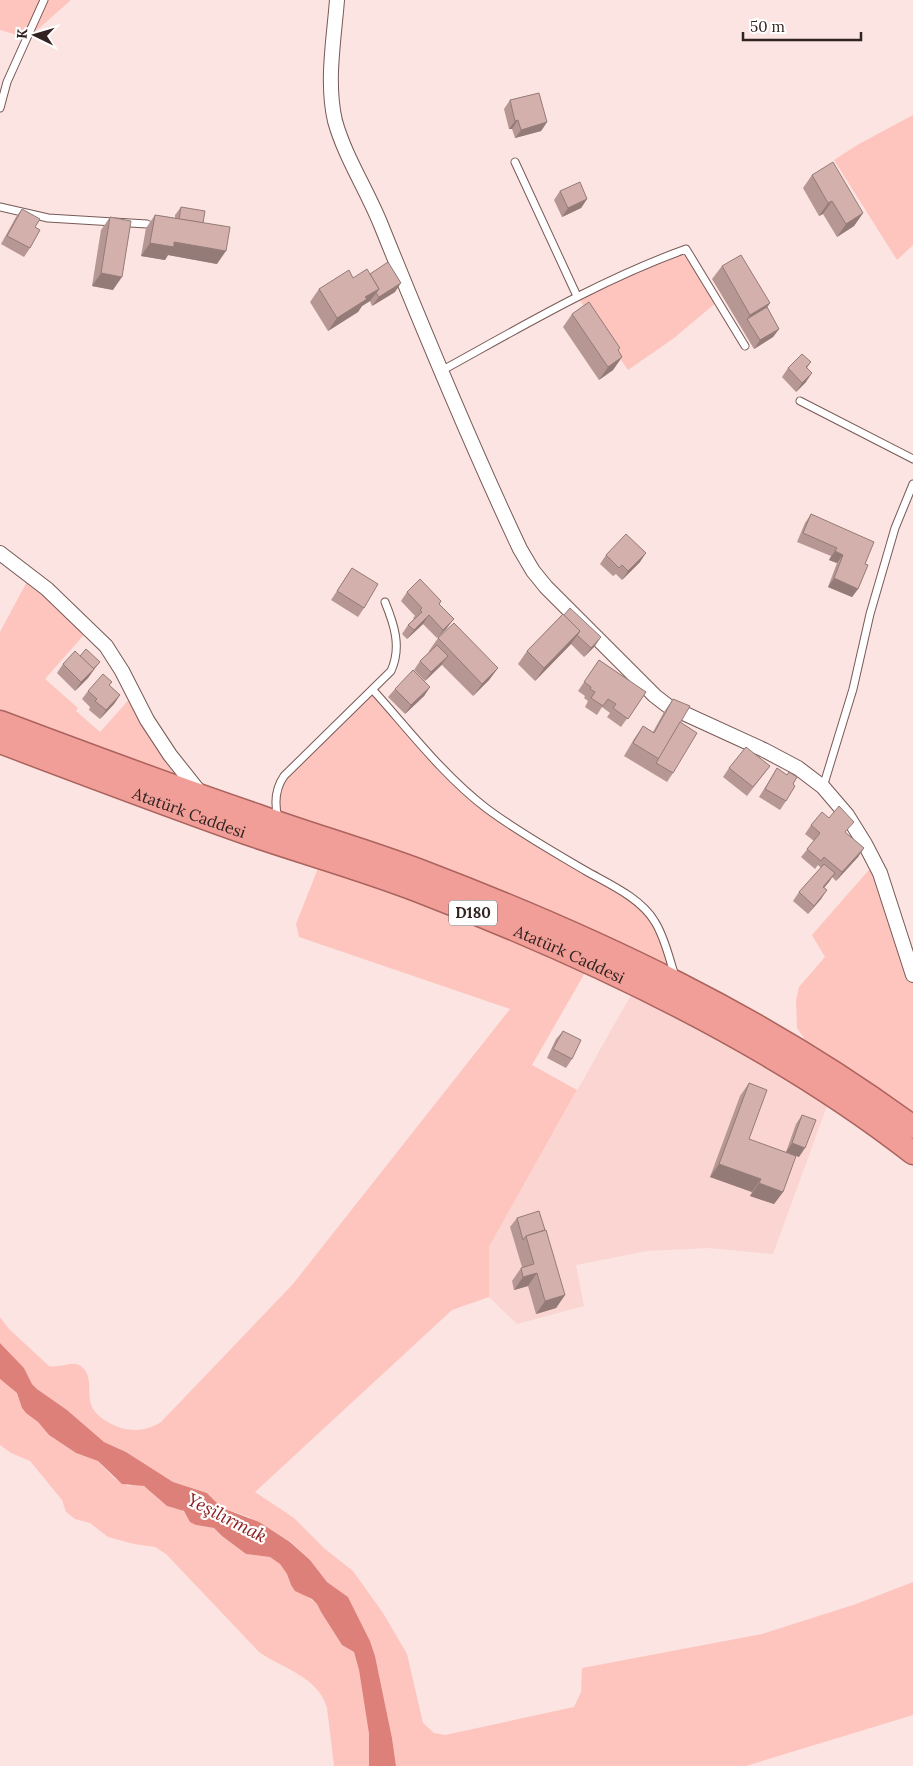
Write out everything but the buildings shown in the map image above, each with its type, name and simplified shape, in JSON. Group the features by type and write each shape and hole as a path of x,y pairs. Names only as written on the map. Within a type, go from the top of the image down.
{"highway":[{"name":"Atatürk Caddesi","path":"0,722 203,797 422,872 544,922 676,981 740,1015 820,1062 913,1128"},
{"name":"Atatürk Caddesi","path":"0,742 248,834 418,890 596,966 730,1034 808,1080 913,1153"}],"street":[{"path":"337,0 330,79 335,120 342,142 377,214 441,371 520,549 533,571 546,587 654,696 681,712 764,750 798,768 823,787 847,815 865,844 880,874 913,975"},
{"path":"0,554 47,588 106,646 170,755 203,797"}],"lane":[{"path":"0,108 7,82 44,0"},
{"path":"515,162 577,296"},
{"path":"0,207 48,218 147,224"},
{"path":"441,371 577,296 649,262 686,250 745,346"},
{"path":"800,401 913,459"},
{"path":"823,787 853,689 870,614 895,528 913,484"},
{"path":"279,823 275,809 276,796 278,786 284,776 391,671 396,658 396,639 394,626 384,602"},
{"path":"373,690 448,774 485,807 519,831 619,890 642,906 655,922 676,981"}],"shaded area":[{"path":"0,0 71,0 28,38 0,30"},
{"path":"913,115 913,245 897,260 834,160 859,144"},
{"path":"686,249 718,301 674,338 628,370 577,296"},
{"path":"30,576 89,629 45,679 78,708 76,711 100,732 134,694 203,797 0,722 0,632"},
{"path":"373,690 448,774 485,807 619,890 655,922 676,981 279,823 275,809 284,776"},
{"path":"322,858 590,964 532,1065 577,1090 489,1247 489,1297 452,1310 255,1492 294,1518 325,1549 353,1571 383,1613 407,1654 423,1723 434,1733 445,1735 574,1707 581,1692 582,1668 762,1634 856,1604 913,1582 913,1715 746,1766 396,1766 375,1656 370,1641 348,1597 327,1582 310,1560 291,1542 249,1517 222,1508 207,1493 173,1482 126,1452 104,1442 67,1410 37,1389 32,1384 24,1368 0,1343 0,1317 9,1329 49,1366 75,1364 82,1367 87,1375 92,1406 103,1419 117,1427 132,1430 147,1428 161,1422 293,1284 510,1009 299,937 296,924"},
{"path":"875,863 913,973 913,1127 820,1062 797,1028 796,1000 799,987 825,957 812,935"},
{"path":"636,986 831,1095 773,1254 708,1248 647,1251 576,1265 584,1306 517,1324 489,1297 489,1247"},
{"path":"0,1379 17,1393 22,1408 26,1413 38,1422 49,1435 76,1453 98,1461 114,1478 128,1486 135,1485 146,1488 168,1506 184,1512 196,1525 214,1528 246,1554 271,1557 280,1564 287,1574 291,1585 317,1604 342,1645 354,1652 359,1670 369,1734 369,1766 334,1766 327,1708 316,1688 299,1674 259,1652 166,1554 155,1547 108,1537 90,1523 75,1519 66,1512 62,1500 30,1461 11,1453 0,1445"}],"water":[{"name":"Yeşilırmak","path":"0,1343 24,1368 32,1384 37,1389 67,1410 104,1442 126,1452 173,1482 207,1493 222,1508 259,1522 290,1542 310,1560 327,1582 348,1597 370,1641 375,1656 396,1766 369,1766 369,1734 359,1670 354,1652 342,1645 317,1604 312,1599 295,1591 280,1564 270,1557 246,1554 214,1528 190,1522 184,1511 167,1506 144,1486 122,1484 98,1461 76,1453 49,1435 22,1408 17,1393 0,1379"}]}
